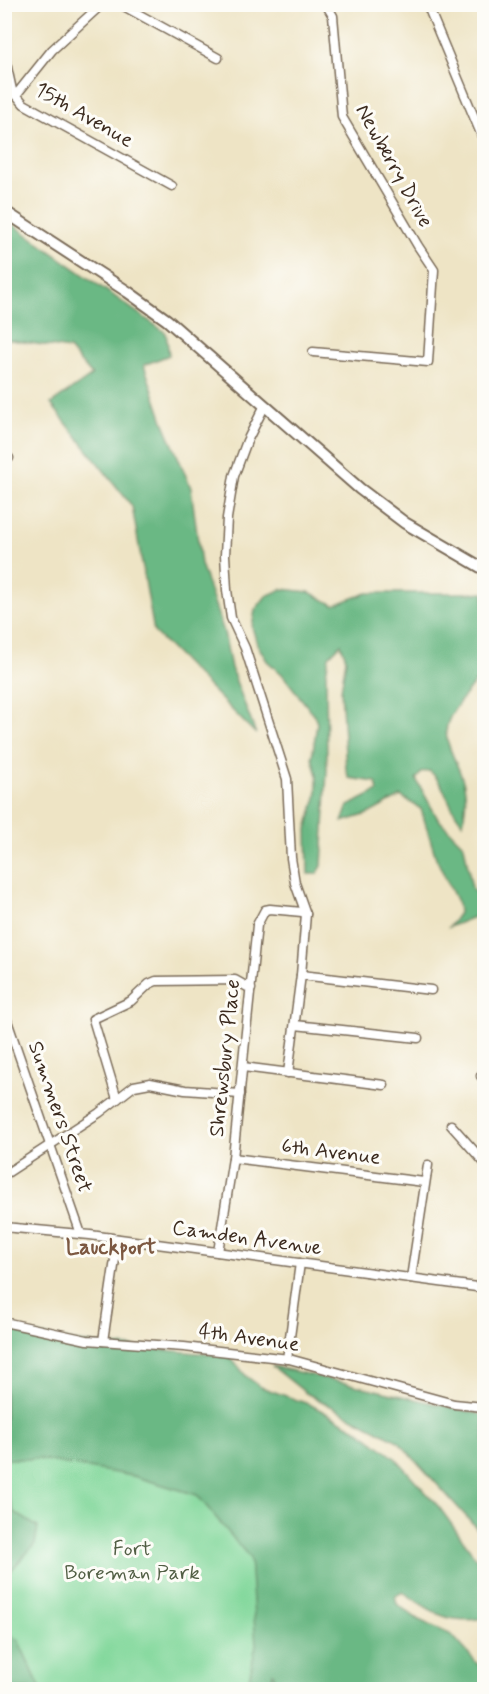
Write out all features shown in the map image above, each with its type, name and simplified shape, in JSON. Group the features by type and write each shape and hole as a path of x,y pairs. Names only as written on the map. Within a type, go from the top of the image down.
{"main road":[{"path":"4,211 167,320 360,489 405,523 484,569"}],"street":[{"path":"16,95 52,50 102,4"},
{"path":"120,4 218,58"},
{"name":"Newberry Drive","path":"313,352 428,362 434,270 342,117 333,16 326,4"},
{"path":"427,4 484,141"},
{"name":"15th Avenue","path":"4,54 12,90 24,104 172,186"},
{"path":"265,405 234,476 227,518 226,590 231,618 248,657 287,779 291,858 295,883 306,914 301,975 288,1073"},
{"name":"Shrewsbury Place","path":"218,1252 233,1158 257,925 265,910 306,914"},
{"path":"301,975 431,990"},
{"path":"117,1099 93,1019 130,1001 149,984 156,981 235,980 250,988"},
{"name":"Summers Street","path":"4,1012 81,1234"},
{"path":"295,1025 418,1038"},
{"path":"243,1067 384,1085"},
{"path":"4,1175 134,1086 150,1083 185,1090 240,1094"},
{"path":"451,1125 484,1162"},
{"name":"6th Avenue","path":"233,1158 424,1182"},
{"path":"411,1278 428,1165"},
{"name":"Camden Avenue","path":"4,1227 81,1234 484,1288"},
{"path":"104,1341 118,1239"},
{"path":"287,1359 300,1263"},
{"name":"4th Avenue","path":"4,1322 87,1340 184,1347 287,1359 454,1404 484,1407"}],"green space":[{"path":"5,219 166,333 169,355 144,365 163,421 191,488 201,564 224,632 231,668 256,734 154,632 132,506 51,404 92,375 69,349 5,339"},
{"path":"282,589 309,592 334,605 367,593 484,593 484,672 454,710 446,729 449,745 465,790 463,823 454,811 440,783 430,771 422,772 416,779 438,819 464,845 472,889 484,901 484,913 449,927 459,913 458,904 436,858 421,809 401,796 368,814 342,822 348,806 378,791 376,782 349,778 346,769 341,690 346,659 341,644 329,656 326,674 327,770 322,866 317,874 308,874 307,829 317,794 317,775 312,758 317,723 314,715 282,674 267,661 257,644 252,627 255,610 266,596"},
{"path":"5,1328 76,1342 230,1356 246,1376 261,1387 311,1405 358,1430 395,1458 439,1507 484,1569 484,1614 480,1619 447,1617 430,1610 403,1592 395,1596 397,1604 419,1620 452,1635 484,1671 484,1689 279,1689 273,1673 268,1689 247,1689 256,1645 250,1558 197,1495 133,1476 38,1459 5,1459"},
{"path":"272,1366 484,1415 484,1536 398,1441 306,1393"},
{"name":"Fort Boreman Park","path":"4,1376 232,1440 307,1689 5,1689"},
{"path":"4,1484 14,1512 38,1527 35,1544 5,1577"},
{"path":"4,1631 18,1640 41,1689 5,1689"}],"district":[{"name":"Lauckport","path":"111,1248"}]}
